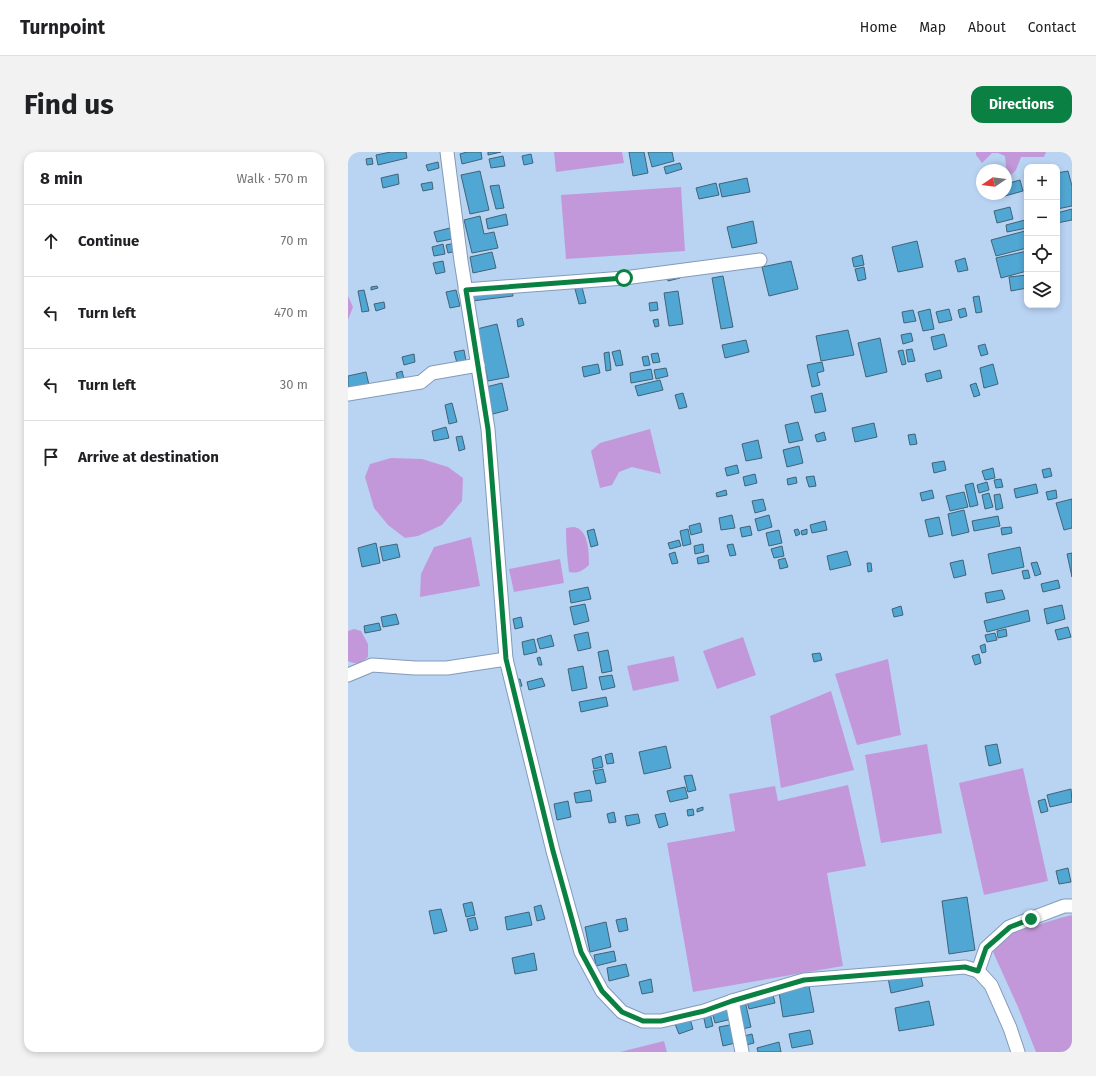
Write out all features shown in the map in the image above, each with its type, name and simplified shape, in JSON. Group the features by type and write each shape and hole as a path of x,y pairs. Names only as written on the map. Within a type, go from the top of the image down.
{"street":[{"path":"447,152 466,290 488,429 506,659 553,851 581,952 602,991 622,1012 643,1021 661,1021 704,1011 732,1001 804,980 965,967 978,971 991,985 1010,1028 1018,1052"},
{"path":"466,290 624,278 760,260"},
{"path":"348,394 420,382 432,373 478,365"},
{"path":"348,675 372,665 415,668 447,668 506,659"},
{"path":"978,971 986,948 1010,927 1064,906 1072,906"},
{"path":"732,1001 742,1052"}],"shaded area":[{"path":"554,152 622,152 624,163 556,172"},
{"path":"976,152 1046,152 1044,157 1021,157 1016,170 1012,174 1012,164 1006,164 1005,156 998,153 992,153 982,163 976,155"},
{"path":"681,187 685,251 566,259 561,195"},
{"path":"348,296 353,307 348,320"},
{"path":"650,429 661,474 632,467 619,472 612,485 600,488 591,451 600,443"},
{"path":"391,458 422,459 448,467 463,478 462,501 442,525 418,536 405,538 388,525 374,508 365,477 370,464"},
{"path":"573,527 579,529 585,536 589,556 589,565 575,573 569,572 566,539 566,528"},
{"path":"471,537 480,586 420,597 421,574 434,547"},
{"path":"560,559 564,583 514,592 509,569"},
{"path":"354,629 361,631 368,644 368,657 361,662 356,663 348,661 348,631"},
{"path":"743,637 756,675 717,689 703,651"},
{"path":"674,656 679,681 633,691 627,666"},
{"path":"888,659 901,735 857,745 835,674"},
{"path":"831,691 854,770 781,788 770,716"},
{"path":"927,744 942,833 881,843 865,755"},
{"path":"1023,768 1048,881 984,895 959,783"},
{"path":"848,785 866,866 827,873 843,966 693,992 667,843 735,831 729,794 775,786 778,801"},
{"path":"1072,915 1072,1052 1036,1052 1018,1007 993,952 1009,934"},
{"path":"664,1041 667,1052 620,1052"}],"building":[{"path":"391,152 406,152 407,158 378,165 376,155"},
{"path":"467,152 481,152 482,159 462,164 460,154"},
{"path":"488,152 501,152 488,155"},
{"path":"629,152 644,152 648,173 633,176"},
{"path":"648,152 672,152 674,161 652,167"},
{"path":"531,154 533,163 524,165 522,156"},
{"path":"503,156 505,166 491,168 489,159"},
{"path":"372,158 373,164 367,165 366,159"},
{"path":"438,162 439,168 428,171 426,165"},
{"path":"680,163 682,169 666,174 664,167"},
{"path":"480,171 489,210 470,214 461,175"},
{"path":"1068,171 1072,186 1072,206 1060,208 1060,200 1060,172"},
{"path":"398,174 399,184 383,188 381,178"},
{"path":"747,178 750,192 722,197 719,184"},
{"path":"1020,180 1023,191 1012,194 1012,182"},
{"path":"432,182 433,189 423,191 421,184"},
{"path":"716,183 719,195 699,199 696,188"},
{"path":"499,185 504,208 496,209 490,186"},
{"path":"1010,207 1013,219 997,223 994,211"},
{"path":"1072,209 1072,220 1060,222 1060,212"},
{"path":"506,214 508,225 488,229 486,219"},
{"path":"480,216 484,234 494,232 498,248 472,253 464,220"},
{"path":"1024,220 1024,229 1007,232 1006,225"},
{"path":"753,221 757,243 732,248 727,227"},
{"path":"450,228 452,239 437,242 434,232"},
{"path":"1024,231 1024,249 996,256 991,240"},
{"path":"917,241 923,267 898,272 892,247"},
{"path":"455,243 457,251 448,253 446,245"},
{"path":"443,244 445,254 434,256 432,247"},
{"path":"492,252 496,268 473,273 470,257"},
{"path":"1024,252 1024,272 1001,278 996,258"},
{"path":"862,255 864,265 854,267 852,258"},
{"path":"965,258 968,270 958,272 955,261"},
{"path":"443,261 445,272 436,274 433,263"},
{"path":"791,261 798,289 769,296 762,267"},
{"path":"864,267 866,279 858,281 855,269"},
{"path":"677,268 680,278 668,281 666,270"},
{"path":"1024,275 1024,289 1011,291 1009,277"},
{"path":"723,276 733,327 721,329 712,278"},
{"path":"511,284 513,296 472,301 471,289"},
{"path":"377,286 378,288 371,290 371,287"},
{"path":"582,287 586,303 579,304 575,289"},
{"path":"364,290 369,311 362,312 358,291"},
{"path":"456,290 460,306 450,308 446,292"},
{"path":"678,291 683,324 669,326 664,293"},
{"path":"979,296 982,312 976,313 973,297"},
{"path":"384,302 385,308 376,311 374,304"},
{"path":"657,302 658,310 650,311 649,303"},
{"path":"965,308 967,316 960,318 958,310"},
{"path":"930,309 934,329 923,331 918,312"},
{"path":"949,309 952,320 939,323 936,312"},
{"path":"913,310 916,321 904,323 902,312"},
{"path":"522,318 524,325 518,327 517,320"},
{"path":"658,319 659,326 655,327 653,320"},
{"path":"497,324 509,377 488,381 477,329"},
{"path":"848,330 854,355 821,361 816,336"},
{"path":"911,333 913,341 903,344 901,335"},
{"path":"944,334 947,346 934,350 931,337"},
{"path":"880,338 887,372 866,377 858,343"},
{"path":"746,340 749,352 725,358 722,345"},
{"path":"985,344 988,354 981,356 978,346"},
{"path":"912,349 915,361 908,362 906,350"},
{"path":"464,350 466,361 457,363 454,352"},
{"path":"620,350 623,365 616,366 612,352"},
{"path":"903,350 906,364 902,365 898,351"},
{"path":"609,352 611,370 606,371 604,353"},
{"path":"658,353 660,362 653,363 651,354"},
{"path":"414,354 415,362 404,365 402,357"},
{"path":"648,356 650,365 644,366 642,357"},
{"path":"822,362 824,371 817,373 820,385 812,387 807,365"},
{"path":"598,364 600,373 584,377 582,367"},
{"path":"993,364 998,384 984,388 980,368"},
{"path":"666,368 668,376 656,379 654,370"},
{"path":"651,369 653,379 631,383 630,373"},
{"path":"940,370 942,378 927,382 925,374"},
{"path":"402,371 404,379 398,381 396,373"},
{"path":"366,372 369,385 348,389 348,376"},
{"path":"660,380 663,390 638,396 635,386"},
{"path":"502,383 508,410 493,414 486,387"},
{"path":"976,383 980,395 974,397 970,385"},
{"path":"683,393 687,407 679,409 675,395"},
{"path":"822,393 826,411 815,413 811,396"},
{"path":"452,403 457,422 449,424 445,405"},
{"path":"798,422 803,440 789,443 785,425"},
{"path":"874,423 877,437 855,442 852,428"},
{"path":"446,427 449,438 434,441 432,431"},
{"path":"824,432 826,440 817,442 815,435"},
{"path":"915,434 917,444 910,445 908,435"},
{"path":"462,436 465,449 459,451 456,437"},
{"path":"758,440 762,458 746,461 742,444"},
{"path":"799,446 803,463 787,467 783,450"},
{"path":"944,461 946,470 934,473 932,463"},
{"path":"737,465 739,473 727,476 725,468"},
{"path":"993,468 995,478 985,480 982,471"},
{"path":"1050,468 1052,476 1044,478 1042,470"},
{"path":"755,474 757,483 745,486 743,477"},
{"path":"814,476 816,486 809,487 806,477"},
{"path":"796,477 797,483 788,485 787,479"},
{"path":"1001,479 1003,487 996,488 994,480"},
{"path":"987,482 989,490 979,493 977,485"},
{"path":"973,483 978,505 970,507 965,485"},
{"path":"1036,484 1038,493 1016,498 1014,489"},
{"path":"726,490 727,495 717,497 716,493"},
{"path":"932,490 934,498 922,501 920,493"},
{"path":"1056,490 1057,498 1048,500 1046,492"},
{"path":"964,492 968,507 950,511 946,496"},
{"path":"989,493 993,507 985,509 982,495"},
{"path":"1000,494 1003,508 996,510 994,495"},
{"path":"763,499 766,510 755,513 752,501"},
{"path":"1072,499 1072,528 1064,530 1056,503"},
{"path":"964,510 969,532 952,536 948,514"},
{"path":"732,515 735,528 721,530 719,518"},
{"path":"769,515 772,527 758,531 755,519"},
{"path":"998,516 1000,526 974,531 972,521"},
{"path":"939,517 943,534 929,537 925,520"},
{"path":"825,521 827,530 812,533 810,525"},
{"path":"700,523 702,532 691,535 689,526"},
{"path":"750,526 752,535 742,537 740,528"},
{"path":"1011,527 1012,533 1002,535 1001,528"},
{"path":"594,529 598,545 591,547 587,531"},
{"path":"688,529 691,544 683,546 680,531"},
{"path":"798,529 800,534 796,536 794,530"},
{"path":"807,529 807,534 802,535 801,531"},
{"path":"779,530 782,543 769,546 766,533"},
{"path":"679,540 681,546 670,549 668,543"},
{"path":"376,543 380,563 362,567 358,548"},
{"path":"397,544 400,557 383,561 380,547"},
{"path":"703,544 704,552 695,554 694,546"},
{"path":"733,544 736,555 730,556 727,545"},
{"path":"782,546 784,556 774,558 771,549"},
{"path":"1020,547 1024,567 992,574 988,554"},
{"path":"847,551 851,565 830,570 827,556"},
{"path":"675,552 678,563 672,564 669,554"},
{"path":"1072,553 1072,577 1067,554"},
{"path":"708,555 709,562 698,564 697,558"},
{"path":"785,558 788,567 780,569 778,560"},
{"path":"963,560 966,575 954,578 950,563"},
{"path":"1037,562 1041,574 1035,576 1031,563"},
{"path":"867,563 871,563 872,571 868,572"},
{"path":"1028,570 1030,578 1024,579 1022,571"},
{"path":"1058,580 1060,588 1043,592 1041,584"},
{"path":"588,587 591,599 571,603 569,591"},
{"path":"1002,590 1005,599 987,603 985,593"},
{"path":"585,604 589,621 574,625 570,607"},
{"path":"1062,605 1065,619 1047,624 1044,609"},
{"path":"901,606 903,615 894,617 892,609"},
{"path":"1028,610 1030,621 987,632 984,621"},
{"path":"396,614 399,624 383,627 381,617"},
{"path":"521,617 523,627 515,629 513,619"},
{"path":"379,623 381,630 365,633 364,626"},
{"path":"1068,627 1071,637 1058,640 1055,630"},
{"path":"1006,629 1007,636 998,638 997,631"},
{"path":"588,632 591,648 578,651 574,635"},
{"path":"995,633 997,640 987,642 985,635"},
{"path":"551,635 554,646 540,649 537,639"},
{"path":"534,639 537,652 524,655 522,642"},
{"path":"985,644 986,652 982,653 980,646"},
{"path":"608,650 612,671 602,673 598,652"},
{"path":"820,653 822,660 814,662 812,654"},
{"path":"979,654 981,663 975,665 972,656"},
{"path":"540,657 542,665 539,665 537,658"},
{"path":"583,666 587,688 572,691 568,669"},
{"path":"612,675 615,687 602,690 599,677"},
{"path":"542,678 545,686 529,690 527,682"},
{"path":"520,679 522,686 515,687 514,680"},
{"path":"606,697 608,706 581,712 579,702"},
{"path":"997,744 1001,763 989,766 985,746"},
{"path":"666,746 671,768 644,774 639,752"},
{"path":"612,753 614,763 607,764 605,755"},
{"path":"601,756 603,767 594,769 592,759"},
{"path":"603,769 606,782 596,784 593,771"},
{"path":"692,775 696,790 688,792 684,776"},
{"path":"685,787 688,798 670,802 667,791"},
{"path":"1071,789 1072,802 1050,807 1047,795"},
{"path":"590,790 592,801 576,803 574,793"},
{"path":"1045,799 1048,811 1041,813 1038,801"},
{"path":"568,801 571,817 557,820 554,804"},
{"path":"703,807 703,810 697,812 697,809"},
{"path":"693,809 694,815 688,816 687,810"},
{"path":"614,812 616,822 609,823 607,814"},
{"path":"665,813 668,825 659,828 655,815"},
{"path":"638,814 640,823 627,826 625,816"},
{"path":"1068,868 1071,882 1059,884 1056,871"},
{"path":"967,897 975,950 949,954 942,901"},
{"path":"472,902 475,915 466,917 463,904"},
{"path":"541,905 545,919 537,921 534,907"},
{"path":"441,909 447,931 434,934 429,911"},
{"path":"529,912 532,925 507,930 505,917"},
{"path":"475,917 478,929 470,931 467,919"},
{"path":"626,918 628,930 619,932 616,920"},
{"path":"606,922 611,947 590,952 585,927"},
{"path":"614,951 616,961 596,966 594,955"},
{"path":"534,953 537,970 515,974 512,958"},
{"path":"626,964 629,976 609,981 607,968"},
{"path":"920,972 923,986 891,993 888,978"},
{"path":"651,979 653,992 642,994 639,982"},
{"path":"809,986 814,1012 783,1017 779,992"},
{"path":"772,991 775,1003 749,1009 746,998"},
{"path":"745,1001 751,1027 742,1029 736,1003"},
{"path":"929,1001 934,1025 899,1031 895,1008"},
{"path":"730,1008 732,1019 715,1023 712,1012"},
{"path":"710,1013 713,1026 706,1028 703,1014"},
{"path":"690,1019 693,1029 679,1034 675,1024"},
{"path":"735,1024 739,1042 723,1046 719,1027"},
{"path":"810,1030 813,1044 792,1048 789,1034"},
{"path":"752,1034 754,1043 746,1045 744,1036"},
{"path":"779,1042 781,1052 758,1052 757,1048"}],"route":[{"path":"624,278 466,290 488,429 506,659 553,851 581,952 602,991 622,1012 643,1021 661,1021 704,1011 732,1001 804,980 965,967 978,971 986,948 1010,927 1031,919"}]}
